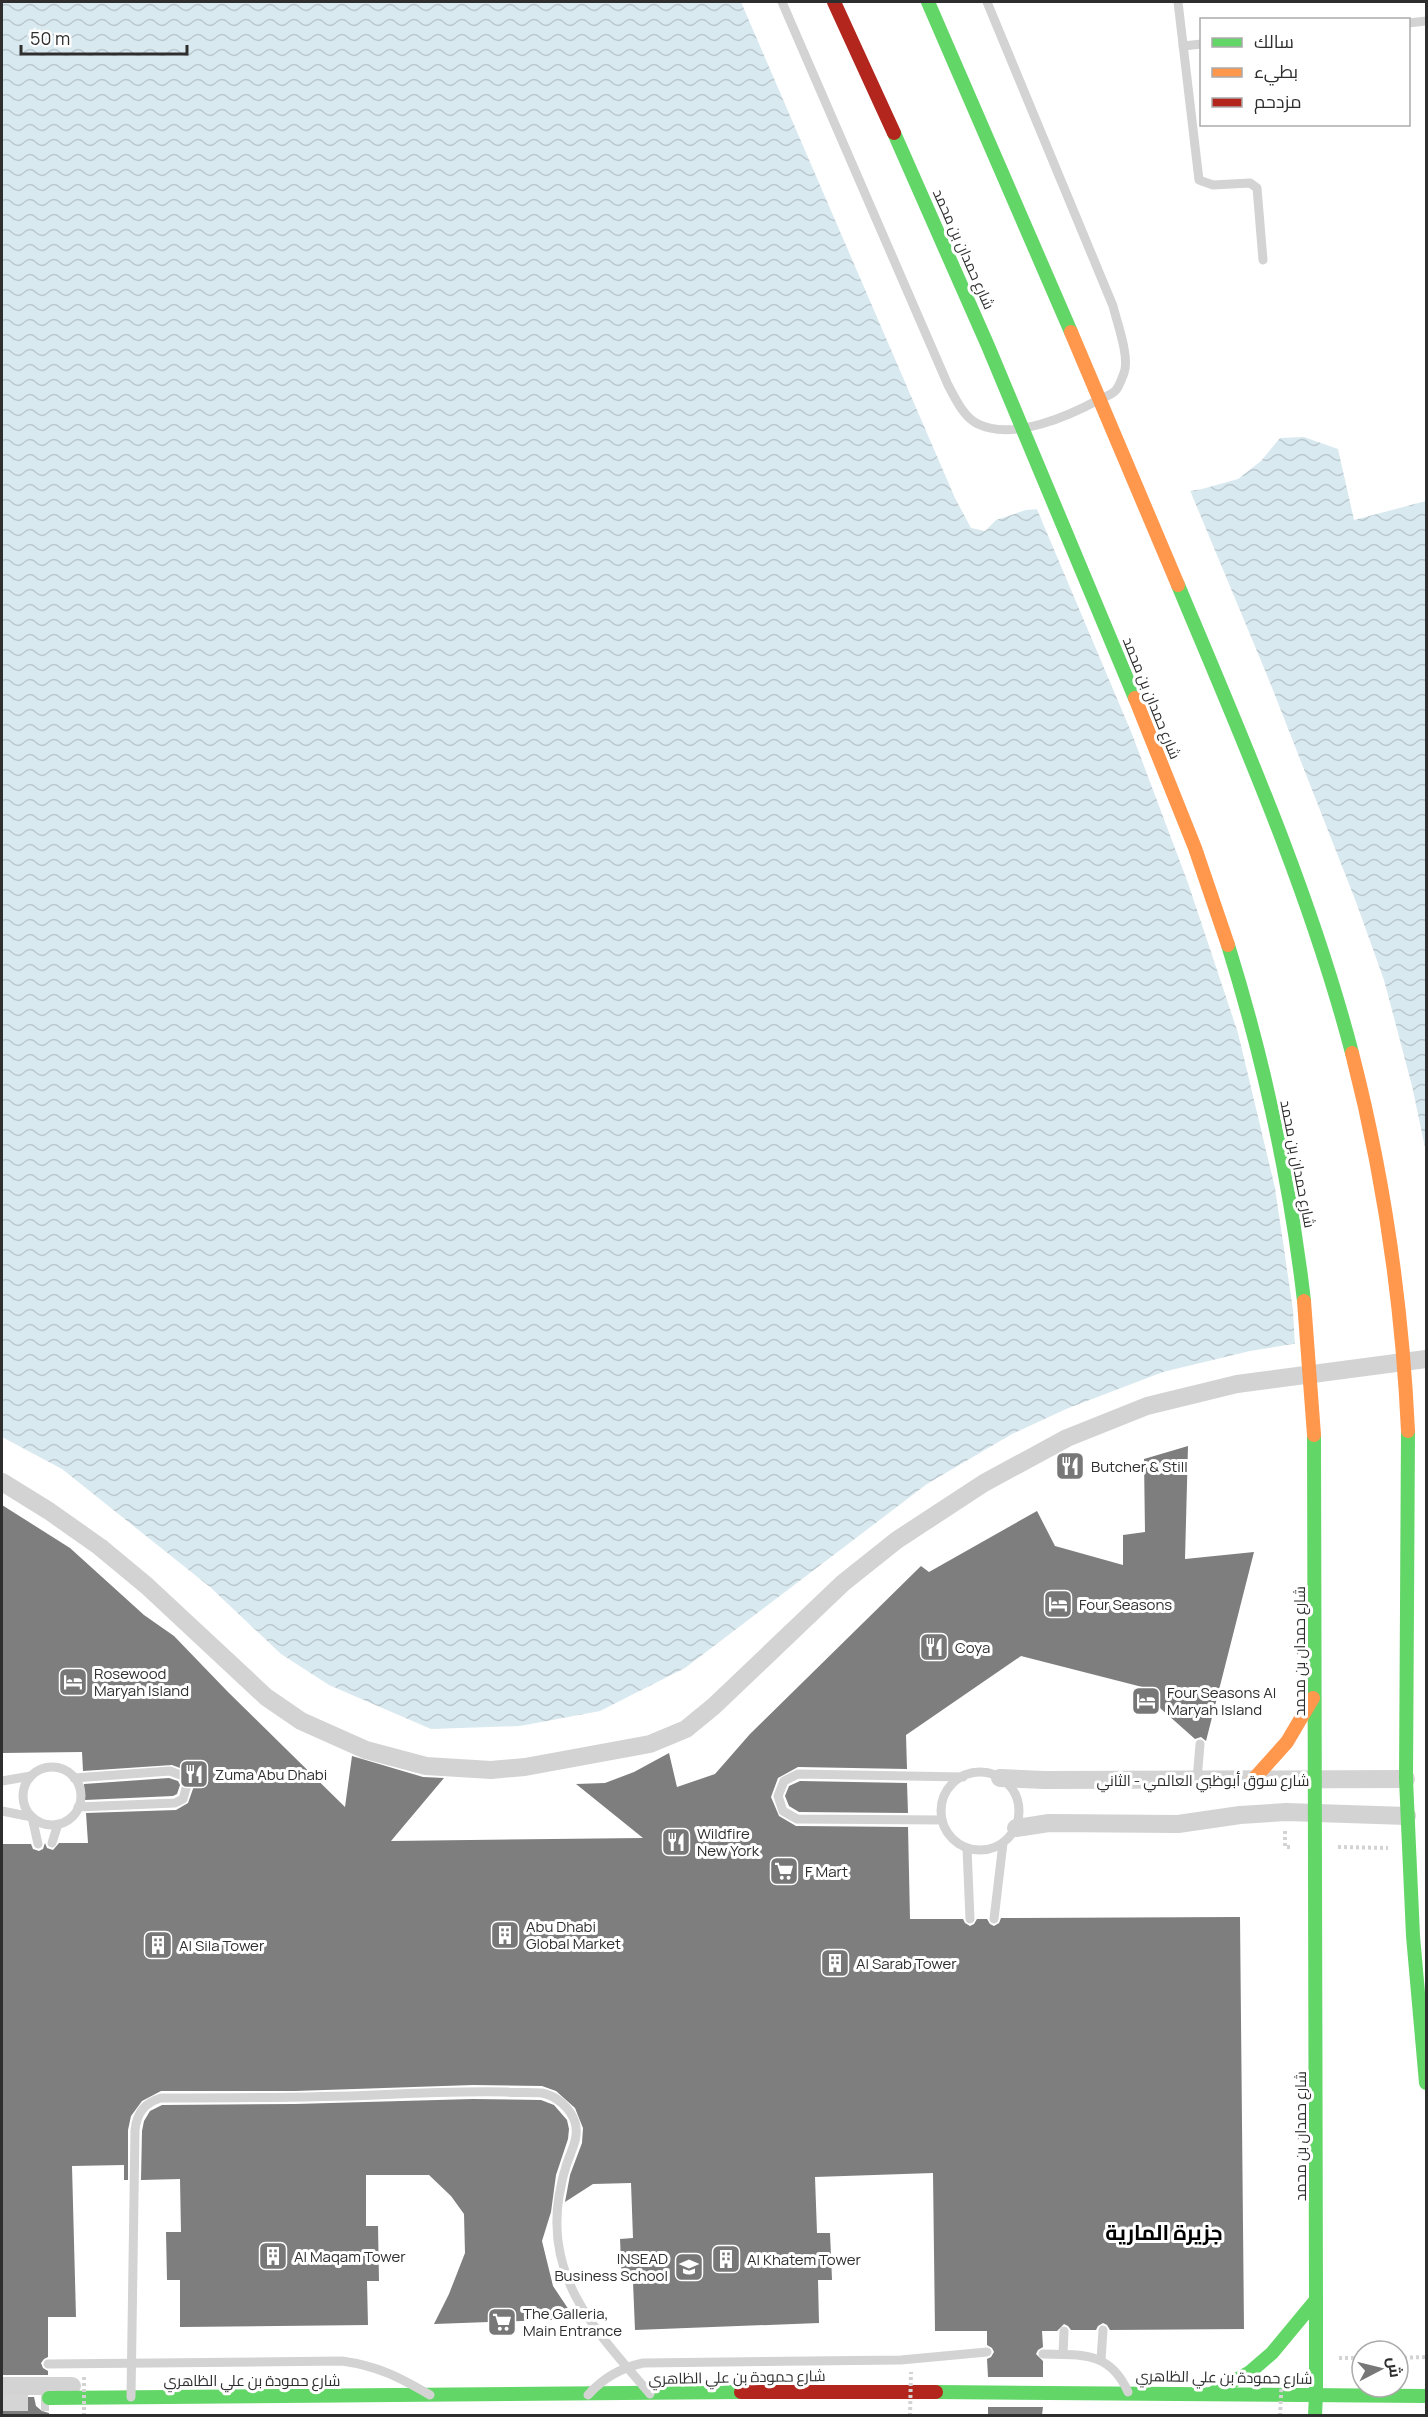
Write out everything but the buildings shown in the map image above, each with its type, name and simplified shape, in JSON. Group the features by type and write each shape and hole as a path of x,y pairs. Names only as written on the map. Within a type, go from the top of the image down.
{"main road":[{"name":"شارع حمدان بن محمد","path":"834,2 980,326 1181,813 1224,933 1245,1004 1264,1076 1289,1196 1307,1329 1314,1435 1316,2415"},
{"path":"928,2 1080,351 1251,758 1305,901 1350,1050 1383,1185 1400,1303 1405,1366 1408,1431 1407,1816 1417,1998 1426,2083"},
{"path":"1253,1780 1274,1759 1296,1731 1316,1692"},
{"path":"1214,2392 1250,2372 1272,2353 1316,2300"},
{"name":"شارع حمودة بن علي الظاهري","path":"49,2398 910,2392 1214,2392 1426,2396"}],"street":[{"path":"2,1482 49,1511 100,1547 147,1586 266,1697 301,1721 366,1750 426,1766 491,1770 525,1767 650,1744 686,1729 714,1706 795,1626 843,1583 897,1540 984,1483 1067,1438 1146,1406 1237,1384 1426,1359"},
{"name":"شارع سوق أبوظبي العالمي - الثاني","path":"1000,1778 1316,1781 1406,1779"},
{"path":"1016,1828 1049,1822 1178,1824 1262,1813 1407,1816"},
{"path":"2,2386 642,2384 1426,2390"}],"lane":[{"path":"782,2 948,385 962,409 976,424 992,429 1017,430 1055,420 1087,407 1116,390 1125,370 1123,347 1113,306 987,2"},
{"path":"1178,2 1199,180 1213,185 1250,183 1257,188 1263,260"},
{"path":"1410,23 1426,21"},
{"path":"1183,46 1200,44"},
{"path":"1197,1780 1200,1744"},
{"path":"2,1811 32,1817 44,1824 58,1824 74,1815 78,1807 81,1797 79,1786 74,1778 58,1767 39,1770 31,1776 23,1792 26,1810 32,1817 38,1844"},
{"path":"74,1778 170,1771 183,1776 187,1785 183,1798 175,1803 78,1807"},
{"path":"975,1773 988,1773 1000,1778 1009,1785 1019,1805 1016,1828 1003,1843 992,1849 979,1851 956,1842 947,1832 942,1820 945,1794 963,1777 975,1773"},
{"path":"942,1820 797,1819 783,1811 778,1796 784,1781 798,1774 963,1777"},
{"path":"2,1781 31,1776"},
{"path":"52,1843 58,1824"},
{"path":"994,1918 1003,1843"},
{"path":"967,1848 970,1919"},
{"path":"131,2397 135,2130 139,2113 145,2106 161,2098 486,2091 542,2093 559,2100 572,2115 576,2142 565,2169 559,2198 557,2227 561,2257 569,2285 582,2311 650,2394"},
{"path":"1101,2360 1103,2330"},
{"path":"1063,2354 1064,2331"},
{"path":"588,2395 607,2377 627,2367 656,2362 911,2360 987,2352"},
{"path":"1043,2354 1091,2356 1101,2360 1118,2373 1128,2392"},
{"path":"48,2364 342,2361 380,2368 430,2395"}],"path":[{"path":"1285,1847 1408,1848"},
{"path":"1410,2358 1426,2357"},
{"path":"910,2415 911,2360"}],"water":[{"path":"2,2 741,2 955,498 971,528 985,531 996,520 1026,510 1121,503 1202,489 1238,479 1261,461 1280,438 1304,437 1338,449 1354,520 1426,501 1426,1326 1342,1336 1250,1351 1163,1372 1066,1409 1012,1434 927,1484 685,1668 600,1711 520,1726 431,1729 329,1685 281,1654 210,1587 62,1469 2,1437"}],"pier":[{"path":"1189,488 1269,680 1384,980 1412,1086 1426,1152 1426,1329 1295,1347 1293,1310 1275,1188 1238,1033 1188,883 1132,734 1036,507 1120,500"}],"tunnel":[{"path":"2,2398 49,2398"}],"traffic: fast":[{"path":"928,2 1071,332"},
{"path":"894,133 988,346 1135,698"},
{"path":"1178,585 1250,758 1295,875 1316,933 1352,1053"},
{"path":"1228,945 1253,1033 1274,1121 1291,1211 1304,1301"},
{"path":"1408,1431 1406,1779 1413,1936 1426,2083"},
{"path":"1314,1435 1316,2300"},
{"path":"1214,2392 1250,2372 1272,2353 1316,2300"},
{"path":"1316,2300 1316,2394"},
{"path":"49,2398 741,2392"},
{"path":"936,2392 1426,2396"},
{"path":"1315,2416 1316,2394"}],"traffic: slow":[{"path":"1071,332 1178,585"},
{"path":"1135,698 1195,848 1228,945"},
{"path":"1352,1053 1373,1146 1390,1240 1401,1335 1408,1431"},
{"path":"1304,1301 1314,1435"},
{"path":"1253,1780 1287,1742 1313,1698"}],"traffic: jam":[{"path":"834,2 894,133"},
{"path":"741,2392 936,2392"}],"place":[{"name":"Butcher & Still","path":"1070,1466"},
{"name":"Four Seasons","path":"1058,1604"},
{"name":"Coya","path":"934,1647"},
{"name":"Rosewood Maryah Island","path":"73,1682"},
{"name":"Four Seasons Al Maryah Island","path":"1146,1701"},
{"name":"Zuma Abu Dhabi","path":"194,1774"},
{"name":"Wildfire New York","path":"676,1842"},
{"name":"F Mart","path":"784,1871"},
{"name":"Abu Dhabi Global Market","path":"505,1935"},
{"name":"Al Sila Tower","path":"158,1945"},
{"name":"Al Sarab Tower","path":"835,1963"},
{"name":"Al Maqam Tower","path":"273,2256"},
{"name":"Al Khatem Tower","path":"726,2259"},
{"name":"INSEAD Business School","path":"689,2267"},
{"name":"The Galleria, Main Entrance","path":"502,2322"}],"district":[{"name":"جزيرة المارية","path":"1164,2232"}]}
